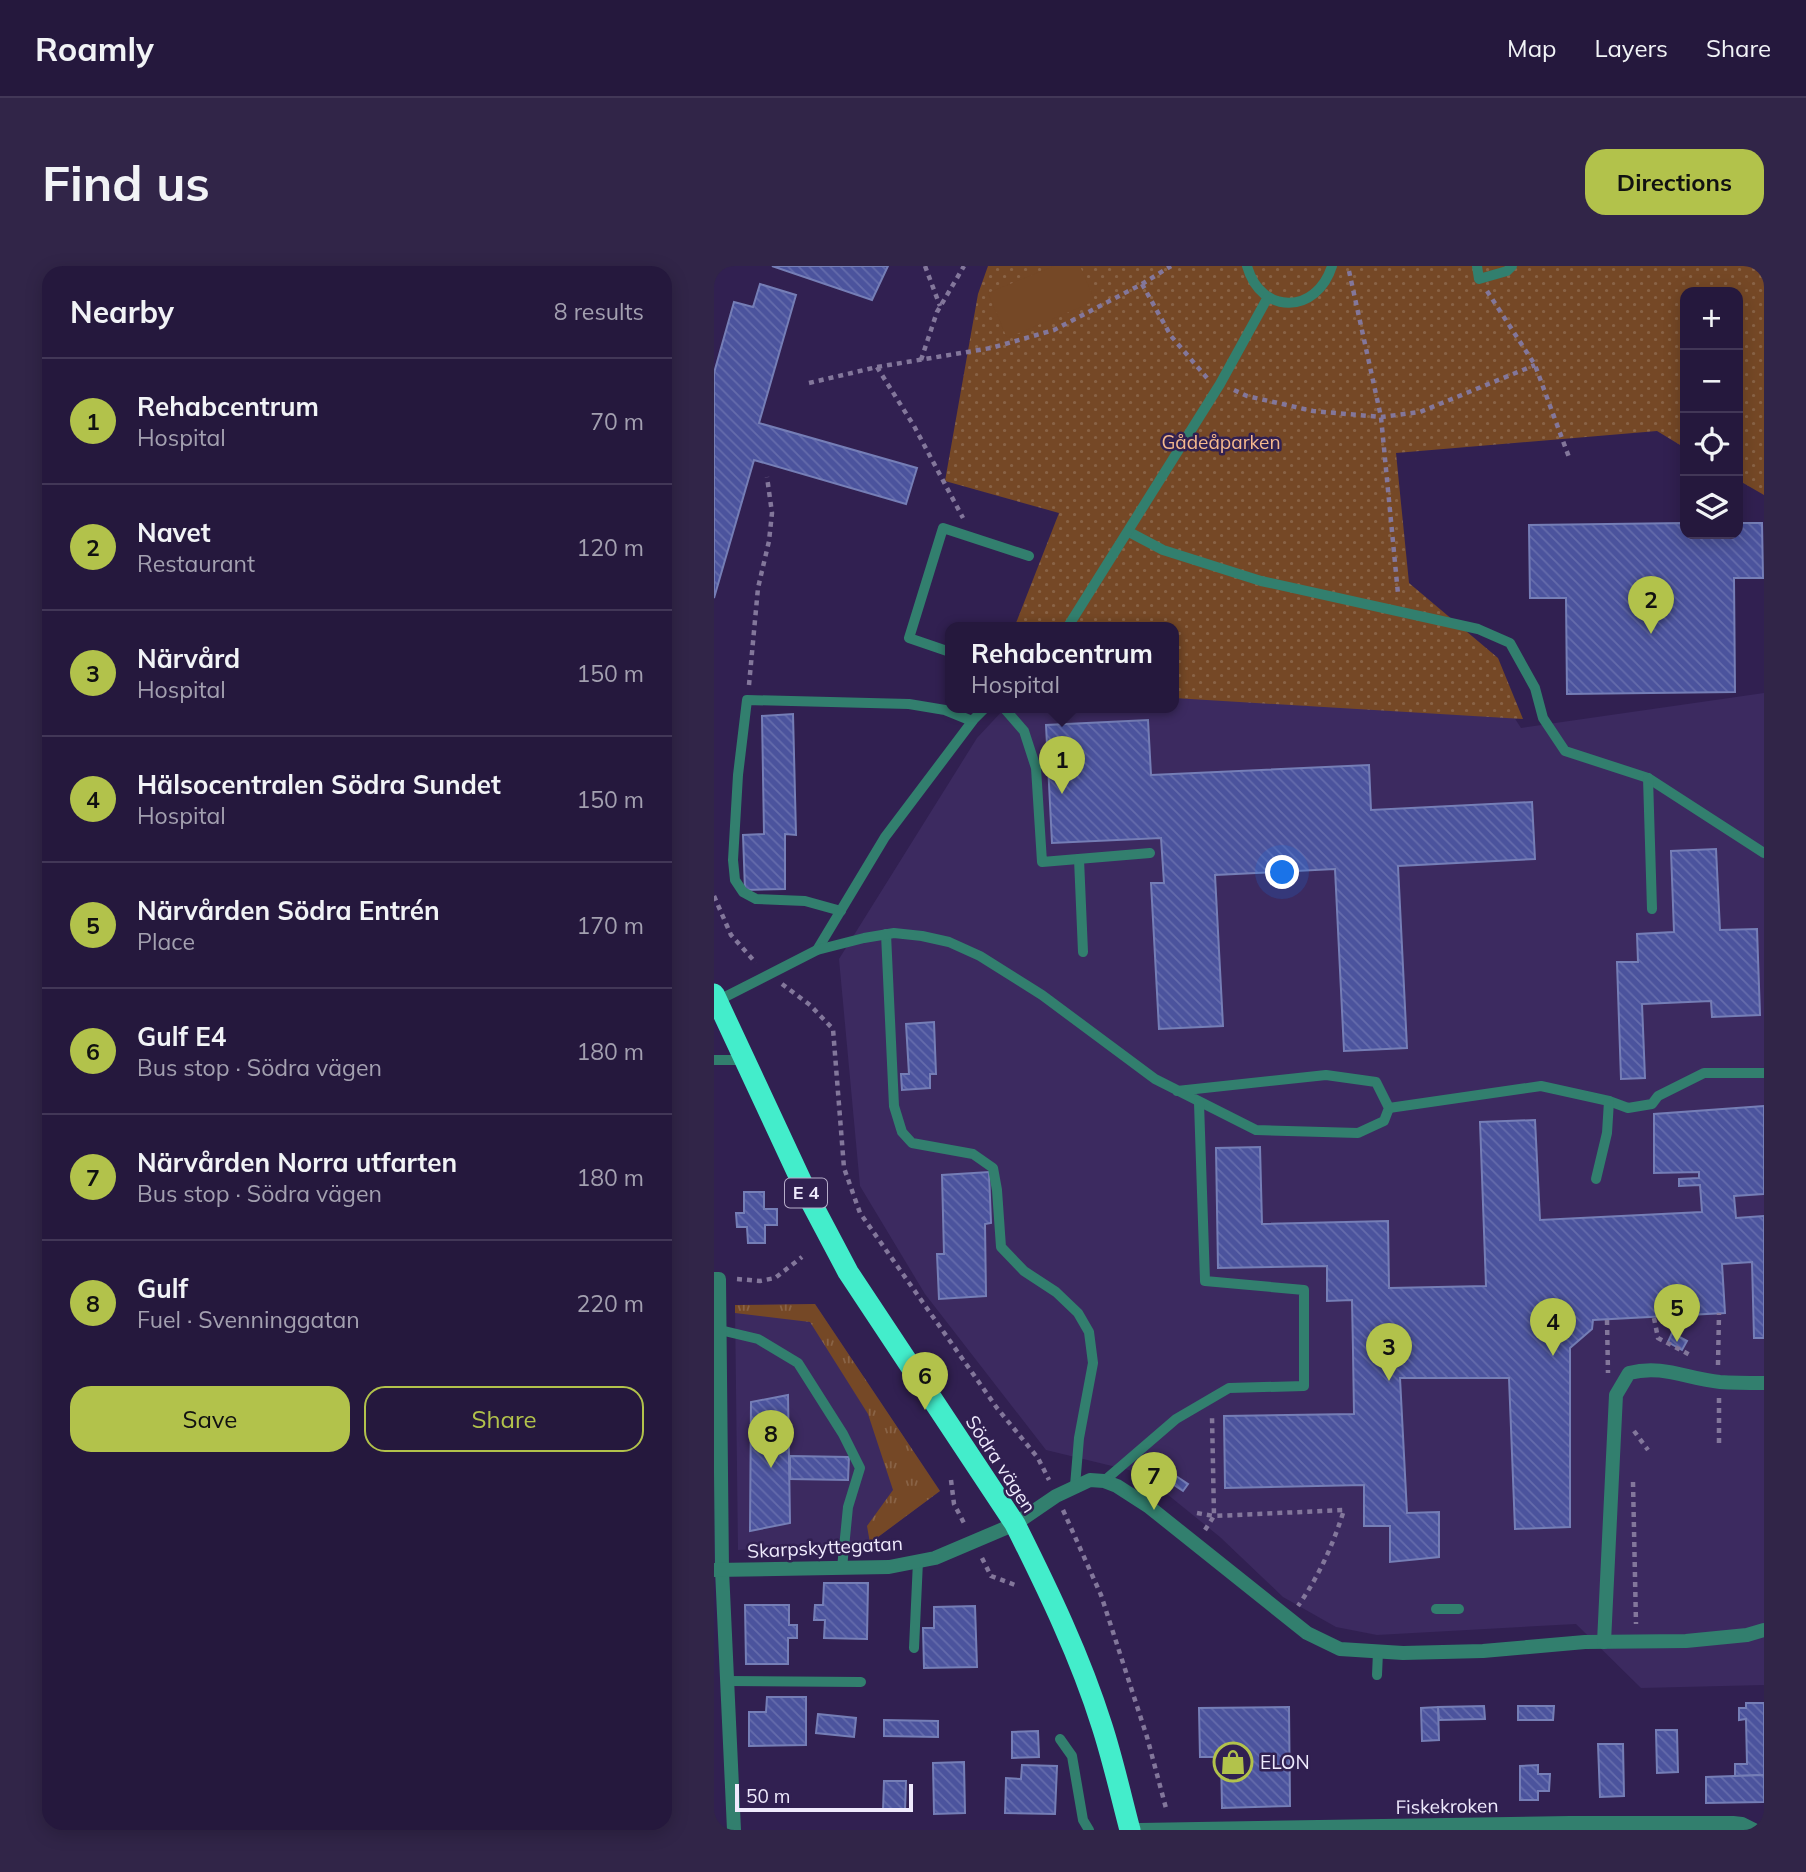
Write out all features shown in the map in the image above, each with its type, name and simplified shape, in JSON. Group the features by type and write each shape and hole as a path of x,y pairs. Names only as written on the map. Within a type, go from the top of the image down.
{"highway":[{"name":"Södra vägen","path":"716,997 811,1202 848,1272 1015,1524 1059,1613 1098,1714 1130,1830"}],"street":[{"path":"717,1280 720,1330 718,1570 727,1681 734,1830"},
{"path":"1604,1642 1616,1395 1629,1373 1645,1368 1718,1382 1764,1383"},
{"name":"Skarpskyttegatan","path":"718,1570 889,1567 935,1558 1015,1524 1075,1486 1090,1480 1104,1481"},
{"path":"1104,1481 1149,1506 1307,1633 1340,1649 1462,1652 1604,1642 1711,1639 1764,1630"},
{"name":"Fiskekroken","path":"1139,1830 1638,1823 1733,1823 1754,1830"}],"lane":[{"path":"1247,266 1258,289 1268,297 1295,303 1308,299 1320,290 1328,279 1332,266"},
{"path":"1477,266 1479,279 1507,271 1512,266"},
{"path":"1071,622 1220,384 1268,297"},
{"path":"945,650 909,638 943,528 1029,556"},
{"path":"1129,531 1163,550 1261,581 1478,629 1510,643 1535,688 1543,719 1565,751 1648,778 1764,853"},
{"path":"841,911 805,901 756,899 743,892 735,880 733,860 738,775 747,700 909,704 945,710"},
{"path":"952,713 972,721"},
{"path":"817,950 885,837 980,713"},
{"path":"1008,713 1024,731 1036,768 1042,862 1150,853"},
{"path":"1648,778 1652,909"},
{"path":"1079,859 1083,952"},
{"path":"716,997 817,950 886,934 922,936 949,942 980,956 1042,995 1156,1079 1177,1091 1256,1130 1358,1133 1384,1121 1389,1108 1376,1082 1326,1075 1177,1091"},
{"path":"886,934 894,1106 902,1132 912,1143 973,1154 993,1168 998,1190 1001,1247 1024,1271 1056,1292 1078,1313 1089,1332 1093,1363 1079,1438 1075,1486"},
{"path":"714,1060 745,1060"},
{"path":"1389,1108 1541,1086 1609,1101 1628,1108 1652,1104 1658,1096 1704,1073 1764,1073"},
{"path":"1596,1179 1607,1133 1609,1101"},
{"path":"1104,1481 1176,1419 1228,1388 1304,1386 1304,1290 1205,1282 1199,1102"},
{"path":"720,1330 758,1339 798,1363 843,1434 860,1468 848,1507 842,1568"},
{"path":"914,1648 918,1561"},
{"path":"1436,1609 1459,1609"},
{"path":"1377,1675 1378,1652"},
{"path":"727,1681 861,1682"},
{"path":"1060,1739 1072,1756 1083,1820 1089,1830"}],"path":[{"path":"925,266 941,307"},
{"path":"921,360 941,307 964,266"},
{"path":"809,383 877,367 991,348 1054,330 1171,266"},
{"path":"1348,266 1381,417 1399,612"},
{"path":"1479,279 1535,365 1570,460"},
{"path":"1142,284 1171,336 1208,378 1247,396 1313,411 1381,417 1420,412 1535,365"},
{"path":"877,367 914,426 973,537"},
{"path":"747,700 758,588 769,541 772,513 767,477"},
{"path":"714,896 731,935 755,963 810,1005 833,1029 844,1168 860,1213 997,1408 1038,1458 1101,1595 1147,1737 1171,1829"},
{"path":"717,1280 760,1281 775,1278 802,1257"},
{"path":"1708,1364 1718,1370 1719,1313"},
{"path":"1654,1318 1658,1338 1698,1359"},
{"path":"1718,1382 1719,1446"},
{"path":"1196,1544 1214,1516 1211,1398"},
{"path":"1632,1429 1632,1442"},
{"path":"1633,1469 1636,1642"},
{"path":"1196,1513 1214,1516 1345,1510 1315,1583 1290,1619"}],"shaded area":[{"path":"1138,567 1466,643 1521,728 1764,693 1764,1685 1641,1688 1576,1624 1377,1635 1336,1627 1283,1597 1220,1537 1141,1473 1046,1450 925,1294 860,1186 839,959 977,738 1000,713 1179,713 1179,622 1170,622"},
{"path":"815,1304 940,1491 870,1543 738,1550 735,1305"}],"green space":[{"name":"Gådeåparken","path":"988,266 1764,266 1764,495 1743,483 1743,287 1680,287 1680,445 1657,431 1396,453 1409,583 1498,658 1523,719 1179,698 1179,622 1016,622 1059,513 945,481 978,294"},
{"path":"1054,266 1080,266 1095,301 1007,338 988,293"},
{"path":"815,1304 940,1491 870,1543 867,1526 893,1490 868,1414 810,1322 735,1313 735,1305"}],"building":[{"path":"772,266 888,266 872,300"},
{"path":"760,284 796,295 759,423 917,468 906,504 754,460 714,598 714,373 734,302 753,307"},
{"path":"1680,523 1680,539 1743,539 1743,523 1762,523 1763,578 1734,578 1735,692 1567,694 1566,598 1530,598 1529,525"},
{"path":"793,714 796,835 785,834 785,889 745,890 743,835 764,834 762,716"},
{"path":"1148,720 1151,775 1369,765 1371,810 1532,802 1535,859 1398,866 1407,1048 1344,1051 1335,869 1215,875 1223,1026 1159,1029 1151,883 1164,883 1161,838 1052,843 1046,725"},
{"path":"1716,849 1720,930 1757,929 1760,1015 1712,1017 1711,1001 1642,1004 1645,1078 1621,1079 1617,962 1638,962 1637,934 1674,932 1671,851"},
{"path":"934,1022 936,1074 930,1074 930,1088 902,1090 901,1074 909,1074 906,1024"},
{"path":"1764,1106 1764,1194 1734,1196 1736,1218 1764,1216 1764,1338 1754,1338 1752,1262 1722,1264 1725,1313 1593,1320 1592,1329 1570,1348 1570,1527 1515,1529 1509,1378 1400,1378 1407,1513 1439,1512 1439,1557 1390,1562 1390,1526 1364,1526 1364,1485 1225,1488 1224,1416 1354,1414 1352,1300 1327,1301 1327,1266 1218,1268 1216,1148 1260,1147 1262,1224 1388,1221 1389,1288 1486,1286 1480,1122 1535,1120 1540,1220 1702,1212 1700,1185 1679,1186 1679,1179 1699,1178 1699,1172 1654,1173 1654,1114"},
{"path":"989,1172 991,1223 985,1224 986,1296 939,1299 937,1254 944,1254 942,1175"},
{"path":"744,1192 764,1192 764,1209 777,1209 777,1225 765,1225 765,1243 748,1243 747,1227 737,1227 736,1213 744,1213"},
{"path":"1672,1333 1687,1341 1682,1350 1668,1342"},
{"path":"788,1395 790,1523 750,1531 751,1402"},
{"path":"790,1456 849,1457 848,1480 790,1479"},
{"path":"1176,1476 1188,1484 1183,1491 1171,1483"},
{"path":"824,1583 868,1583 867,1639 824,1638 825,1620 814,1620 815,1605 823,1605"},
{"path":"745,1605 789,1605 789,1625 797,1625 797,1638 788,1638 788,1664 746,1664"},
{"path":"975,1606 977,1667 924,1668 923,1628 934,1628 934,1607"},
{"path":"767,1697 806,1697 806,1745 749,1746 749,1712 766,1712"},
{"path":"1746,1703 1764,1703 1764,1775 1735,1776 1735,1764 1747,1764 1746,1719 1739,1720 1739,1708 1746,1708"},
{"path":"1484,1706 1485,1719 1439,1720 1438,1707"},
{"path":"1518,1706 1554,1706 1553,1720 1518,1720"},
{"path":"1289,1707 1290,1806 1222,1808 1221,1757 1200,1757 1199,1708"},
{"path":"1438,1707 1439,1740 1422,1741 1421,1708"},
{"path":"818,1714 856,1718 854,1737 816,1733"},
{"path":"884,1720 938,1721 938,1737 884,1736"},
{"path":"1656,1730 1677,1730 1678,1772 1657,1773"},
{"path":"1038,1731 1039,1757 1012,1758 1012,1732"},
{"path":"1598,1744 1623,1744 1624,1796 1600,1797"},
{"path":"964,1762 965,1813 934,1814 933,1763"},
{"path":"1022,1765 1057,1766 1055,1814 1005,1813 1006,1778 1021,1779"},
{"path":"1538,1765 1538,1774 1550,1774 1549,1791 1538,1791 1538,1800 1520,1800 1520,1766"},
{"path":"1764,1775 1764,1802 1706,1803 1706,1777"},
{"path":"884,1781 906,1781 905,1811 883,1811"}],"place":[{"name":"Navet","path":"1651,634"},
{"name":"Rehabcentrum","path":"1062,794"},
{"name":"Närvården Södra Entrén","path":"1677,1342"},
{"name":"Hälsocentralen Södra Sundet","path":"1553,1356"},
{"name":"Närvård","path":"1389,1381"},
{"name":"Gulf E4","path":"925,1410"},
{"name":"Gulf","path":"771,1468"},
{"name":"Närvården Norra utfarten","path":"1154,1510"},
{"name":"ELON","path":"1233,1762"}]}
